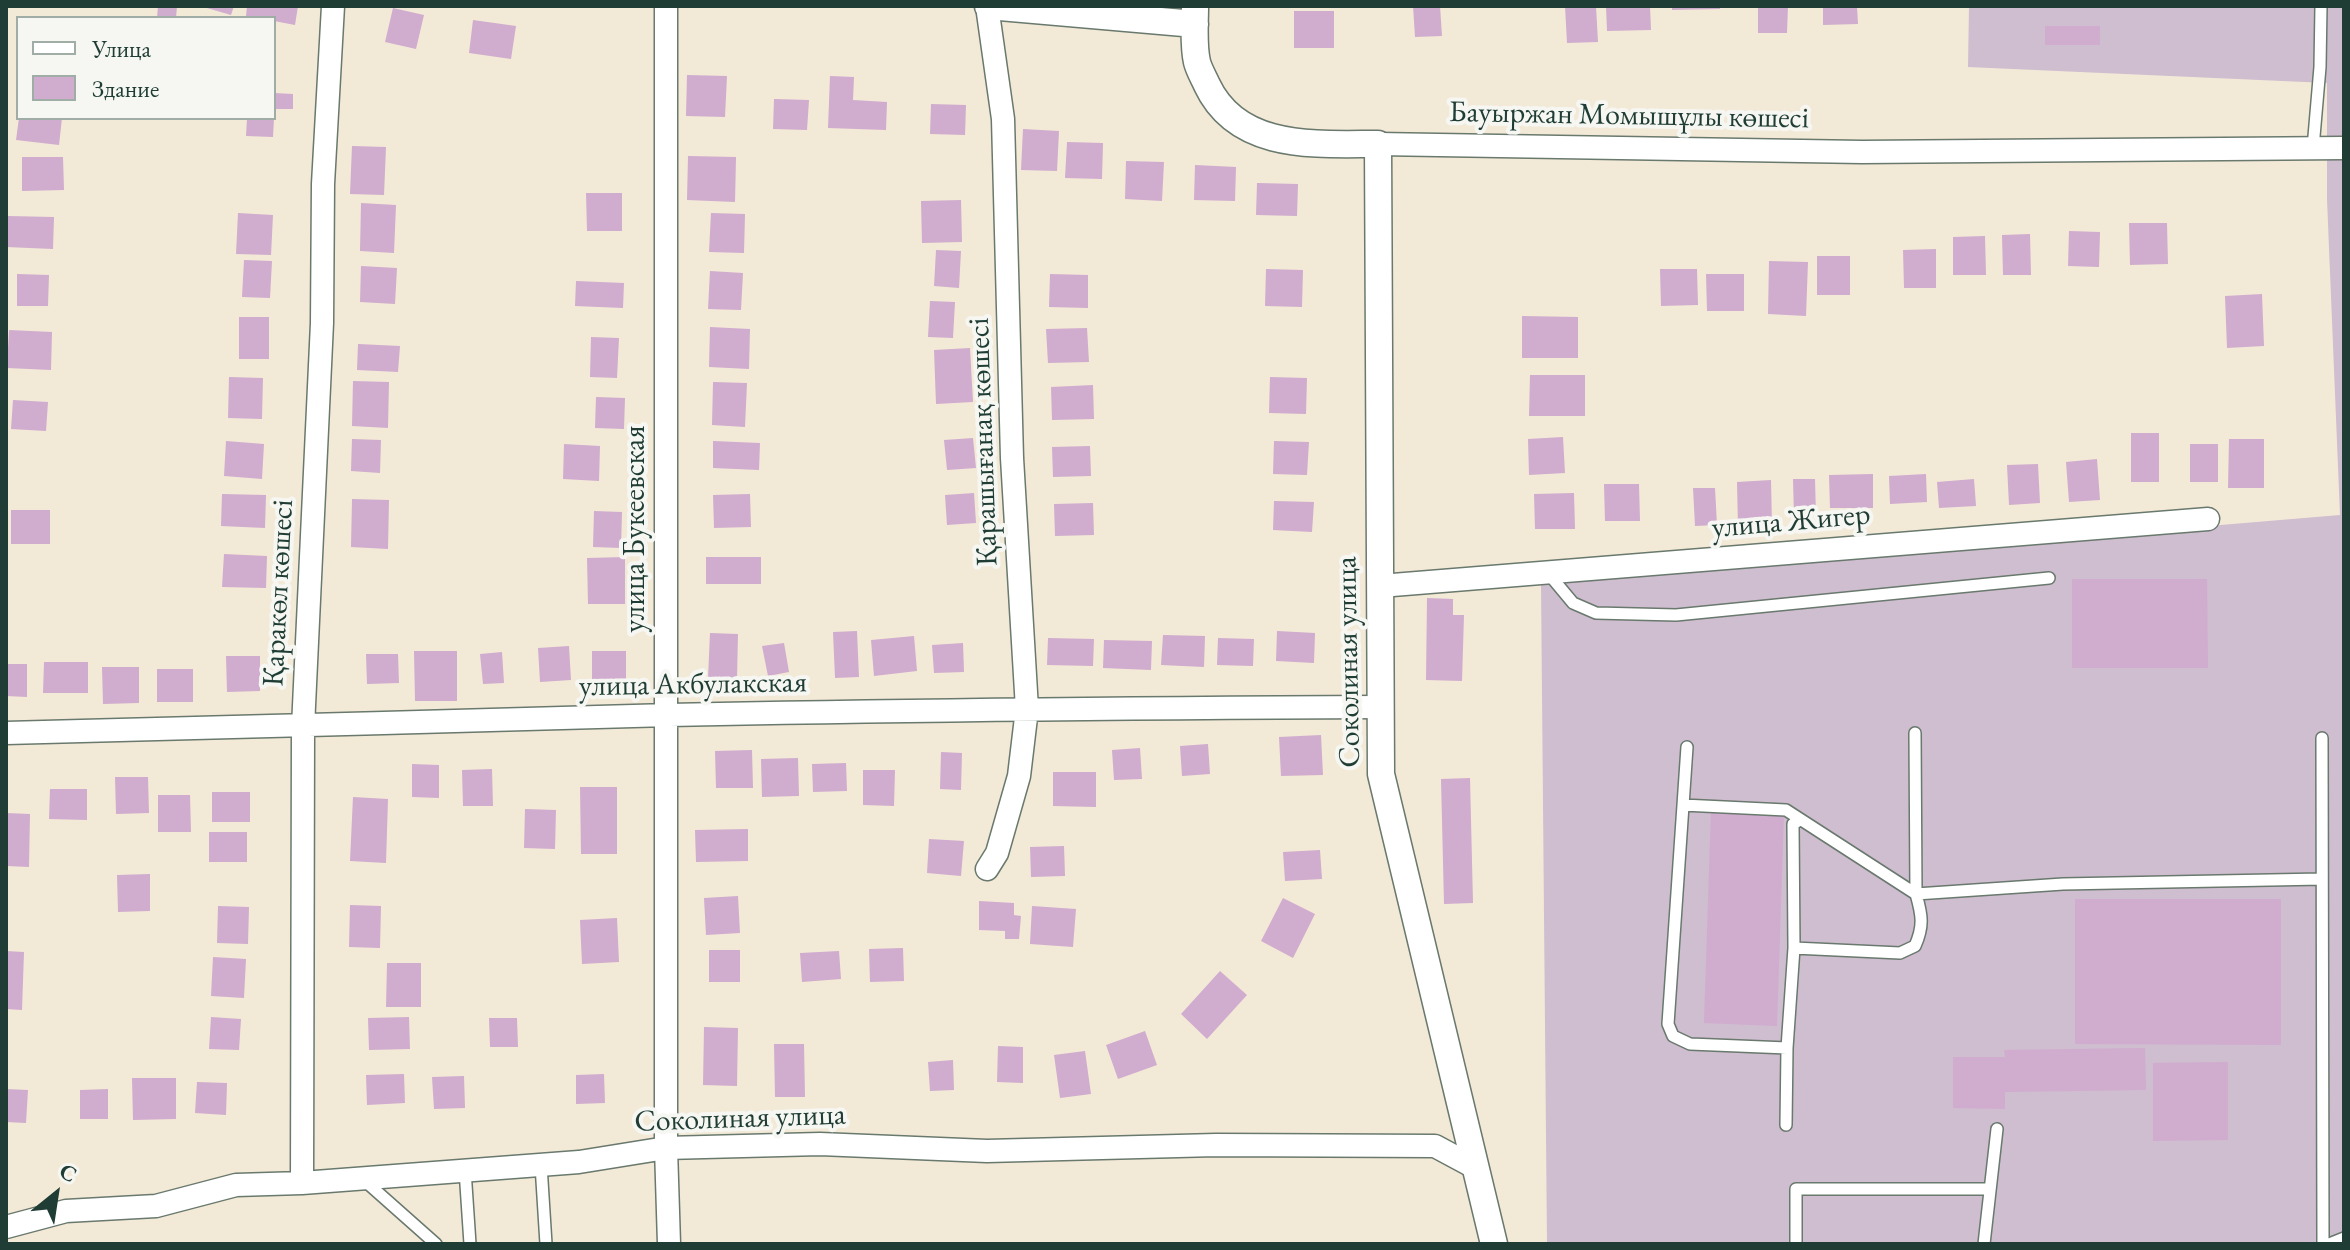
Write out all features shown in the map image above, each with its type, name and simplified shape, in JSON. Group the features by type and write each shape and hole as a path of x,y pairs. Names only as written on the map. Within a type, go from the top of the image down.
{"street":[{"name":"Қаракөл көшесі","path":"302,1183 303,727 322,323 323,184 333,6"},
{"name":"улица Букеевская","path":"666,6 666,1148 669,1244"},
{"name":"Бауыржан Момышұлы көшесі","path":"988,6 1195,15 1197,63 1211,93 1229,117 1256,134 1314,144 1862,152 2344,148"},
{"name":"Қарашығанақ көшесі","path":"987,869 997,853 1019,776 1027,709 1012,458 1003,119 988,6"},
{"name":"Соколиная улица","path":"1378,144 1381,774 1494,1244"},
{"name":"улица Жигер","path":"1380,586 2208,519"},
{"name":"улица Акбулакская","path":"6,733 665,715 1381,707"},
{"name":"Соколиная улица","path":"6,1227 66,1211 156,1206 236,1185 302,1183 579,1162 666,1148 820,1144 987,1151 1216,1145 1435,1146 1476,1168"}],"lane":[{"path":"2313,148 2320,67 2321,6"},
{"path":"1548,572 1573,603 1596,613 1676,615 2049,578"},
{"path":"1794,948 1900,953 1915,946 1922,931 1923,917 1916,894 1915,733"},
{"path":"2322,738 2323,1244"},
{"path":"1687,747 1668,1024 1673,1036 1690,1044 1787,1048"},
{"path":"1683,805 1786,810 1916,894 2063,884 2322,879"},
{"path":"1786,1125 1787,1048 1794,948 1793,824 1800,820"},
{"path":"1984,1244 1997,1129"},
{"path":"541,1165 546,1244"},
{"path":"465,1170 470,1244"},
{"path":"361,1177 436,1244"},
{"path":"1796,1244 1796,1189 1990,1189"},
{"path":"2329,1244 2344,1238"}],"shaded area":[{"path":"1969,6 2344,6 2344,1244 1547,1244 1541,582 2340,515 2327,199 2327,83 1968,67"}],"building":[{"path":"158,6 177,6 176,16 157,16"},
{"path":"200,6 234,6 231,15"},
{"path":"247,6 298,6 295,25 276,21 276,16 246,16"},
{"path":"1413,6 1440,6 1442,36 1415,37"},
{"path":"1565,6 1596,6 1598,42 1567,43"},
{"path":"1606,6 1650,6 1651,30 1607,31"},
{"path":"1672,6 1720,6 1720,9 1672,10"},
{"path":"1758,6 1788,6 1787,33 1758,33"},
{"path":"1823,6 1857,6 1858,24 1823,25"},
{"path":"393,8 424,15 416,49 385,42"},
{"path":"1294,11 1334,11 1334,48 1294,48"},
{"path":"473,20 516,26 511,59 469,53"},
{"path":"2045,26 2100,26 2100,45 2045,45"},
{"path":"687,75 727,76 725,117 686,116"},
{"path":"830,76 854,77 853,100 887,102 886,130 828,128"},
{"path":"276,93 293,94 293,109 276,109"},
{"path":"774,99 809,100 807,130 773,129"},
{"path":"931,104 966,105 965,135 930,134"},
{"path":"19,120 62,120 59,145 16,140"},
{"path":"247,120 274,120 273,137 246,136"},
{"path":"1023,129 1059,131 1057,171 1021,170"},
{"path":"1067,142 1103,143 1102,179 1065,178"},
{"path":"352,146 386,147 384,195 350,194"},
{"path":"688,156 736,157 735,202 687,200"},
{"path":"22,157 63,157 64,190 22,191"},
{"path":"1126,161 1164,162 1162,201 1125,199"},
{"path":"1195,165 1236,167 1235,201 1194,200"},
{"path":"1257,183 1298,184 1297,216 1256,215"},
{"path":"586,193 622,193 622,231 587,231"},
{"path":"961,200 962,242 922,243 921,201"},
{"path":"361,203 396,205 394,253 360,251"},
{"path":"238,213 273,215 271,255 236,254"},
{"path":"711,213 745,214 744,253 709,252"},
{"path":"7,216 54,217 53,249 6,247"},
{"path":"2129,223 2167,223 2168,264 2130,265"},
{"path":"2069,231 2100,232 2099,267 2068,266"},
{"path":"2030,234 2031,275 2003,275 2002,235"},
{"path":"1985,236 1986,275 1953,275 1953,237"},
{"path":"1936,249 1936,288 1904,288 1903,250"},
{"path":"936,250 961,251 959,288 934,286"},
{"path":"1817,256 1850,256 1850,295 1817,295"},
{"path":"244,260 272,261 270,298 242,297"},
{"path":"1769,261 1808,262 1806,316 1768,314"},
{"path":"361,266 397,268 395,304 360,302"},
{"path":"1266,269 1303,270 1302,307 1265,306"},
{"path":"1660,269 1697,269 1698,305 1661,306"},
{"path":"710,271 743,273 741,310 708,309"},
{"path":"17,274 49,275 48,306 17,306"},
{"path":"1050,274 1088,275 1088,308 1049,307"},
{"path":"1706,274 1744,274 1744,311 1707,311"},
{"path":"576,281 624,283 623,308 575,306"},
{"path":"2262,294 2264,346 2227,348 2225,296"},
{"path":"930,301 955,302 953,338 928,337"},
{"path":"1522,316 1578,317 1578,358 1522,358"},
{"path":"239,317 269,317 269,359 239,359"},
{"path":"710,327 750,329 749,369 709,367"},
{"path":"1087,328 1089,362 1048,363 1046,329"},
{"path":"9,330 52,332 51,370 7,368"},
{"path":"591,337 619,338 617,378 590,377"},
{"path":"358,344 400,346 398,372 357,370"},
{"path":"970,348 973,402 936,404 934,350"},
{"path":"1530,375 1585,375 1585,416 1529,416"},
{"path":"229,377 263,378 262,419 228,418"},
{"path":"1270,377 1307,378 1306,414 1269,413"},
{"path":"353,381 389,382 388,428 352,426"},
{"path":"713,382 747,383 745,427 712,425"},
{"path":"1093,385 1094,419 1052,420 1051,387"},
{"path":"596,397 625,398 624,429 595,428"},
{"path":"13,400 48,402 46,431 11,429"},
{"path":"2131,433 2159,433 2159,482 2131,482"},
{"path":"1563,437 1565,473 1529,475 1528,439"},
{"path":"973,438 976,468 947,470 944,440"},
{"path":"352,439 381,440 380,473 351,471"},
{"path":"2229,439 2264,439 2264,488 2228,488"},
{"path":"226,441 264,444 262,479 224,476"},
{"path":"713,441 760,443 759,470 713,468"},
{"path":"1274,441 1309,442 1307,475 1273,474"},
{"path":"564,444 600,446 599,481 563,479"},
{"path":"2190,444 2218,444 2218,482 2190,482"},
{"path":"1090,446 1091,476 1053,477 1052,447"},
{"path":"2097,459 2100,500 2069,502 2066,462"},
{"path":"2038,464 2040,503 2009,505 2007,465"},
{"path":"1873,474 1873,508 1830,508 1829,475"},
{"path":"1926,474 1927,502 1890,504 1889,476"},
{"path":"1793,479 1815,479 1816,516 1794,517"},
{"path":"1974,479 1976,506 1939,508 1937,482"},
{"path":"1771,480 1772,526 1738,527 1737,482"},
{"path":"1604,484 1639,484 1640,521 1605,521"},
{"path":"1693,488 1715,488 1717,525 1695,526"},
{"path":"974,493 976,523 947,525 945,495"},
{"path":"1574,493 1575,529 1535,529 1534,494"},
{"path":"222,494 266,495 265,528 221,526"},
{"path":"750,494 751,527 714,528 713,495"},
{"path":"352,499 389,500 388,549 351,547"},
{"path":"1274,501 1314,502 1312,532 1273,530"},
{"path":"1093,503 1094,535 1055,536 1054,504"},
{"path":"11,510 50,510 50,544 11,544"},
{"path":"594,511 622,512 621,548 593,547"},
{"path":"224,554 267,556 266,588 222,587"},
{"path":"625,557 625,604 588,604 587,558"},
{"path":"706,557 761,557 761,584 706,584"},
{"path":"2072,579 2207,579 2208,668 2072,668"},
{"path":"1427,598 1453,599 1453,615 1464,615 1462,681 1426,680"},
{"path":"857,631 859,677 835,678 833,632"},
{"path":"1277,631 1315,633 1314,663 1276,661"},
{"path":"710,633 738,634 737,679 708,678"},
{"path":"1163,635 1205,636 1204,667 1161,665"},
{"path":"914,636 917,671 874,676 871,640"},
{"path":"1048,638 1094,639 1093,666 1047,665"},
{"path":"1218,638 1254,639 1253,666 1217,665"},
{"path":"1104,640 1152,641 1151,670 1103,668"},
{"path":"784,643 789,672 768,676 762,646"},
{"path":"963,643 964,672 934,673 932,645"},
{"path":"569,646 571,680 540,682 538,648"},
{"path":"414,651 457,651 457,701 415,701"},
{"path":"592,651 626,651 626,680 592,680"},
{"path":"502,652 504,683 483,684 480,654"},
{"path":"366,654 398,654 399,683 367,684"},
{"path":"226,656 260,656 260,691 227,692"},
{"path":"44,662 88,662 88,693 43,693"},
{"path":"6,664 27,664 27,697 6,696"},
{"path":"102,667 139,667 139,703 103,704"},
{"path":"157,669 193,669 193,702 157,702"},
{"path":"1321,735 1323,775 1281,776 1279,737"},
{"path":"1208,744 1210,774 1182,776 1180,746"},
{"path":"1140,748 1142,779 1114,780 1112,750"},
{"path":"752,750 753,788 716,788 715,751"},
{"path":"941,752 962,753 961,790 940,789"},
{"path":"798,758 799,796 762,797 761,759"},
{"path":"846,763 847,791 813,792 812,764"},
{"path":"412,764 439,765 439,798 412,797"},
{"path":"492,769 493,806 463,806 462,770"},
{"path":"863,770 895,770 894,806 863,805"},
{"path":"1053,772 1096,772 1096,807 1053,806"},
{"path":"115,777 148,777 149,813 116,814"},
{"path":"1470,778 1473,903 1444,904 1441,779"},
{"path":"580,787 617,787 617,854 581,854"},
{"path":"50,789 87,789 87,820 49,819"},
{"path":"212,792 250,792 250,822 212,822"},
{"path":"158,795 190,795 191,832 158,832"},
{"path":"353,797 388,799 386,863 350,861"},
{"path":"525,809 556,810 555,849 524,848"},
{"path":"1711,810 1784,813 1777,1026 1704,1023"},
{"path":"6,813 30,814 29,867 6,866"},
{"path":"748,829 748,861 696,862 695,830"},
{"path":"209,832 247,832 247,862 209,862"},
{"path":"929,839 964,841 961,876 927,873"},
{"path":"1064,846 1065,876 1031,877 1030,847"},
{"path":"1320,850 1322,879 1285,881 1283,852"},
{"path":"150,874 150,911 118,912 117,875"},
{"path":"738,896 740,933 706,935 704,898"},
{"path":"1283,898 1315,914 1293,958 1261,941"},
{"path":"2075,899 2281,899 2281,1045 2075,1044"},
{"path":"979,901 1014,903 1014,915 1021,916 1019,939 1005,939 1005,931 979,930"},
{"path":"350,905 381,906 380,948 349,947"},
{"path":"218,906 249,907 248,944 217,943"},
{"path":"1032,906 1076,909 1073,947 1030,944"},
{"path":"617,918 619,962 582,964 580,920"},
{"path":"903,948 904,981 870,982 869,949"},
{"path":"709,950 740,950 740,982 709,982"},
{"path":"6,951 24,952 22,1010 6,1009"},
{"path":"839,951 841,979 802,982 800,953"},
{"path":"213,957 246,959 244,998 211,996"},
{"path":"387,963 421,963 421,1007 386,1007"},
{"path":"1220,971 1247,995 1207,1039 1181,1014"},
{"path":"211,1017 241,1019 239,1050 209,1049"},
{"path":"409,1017 410,1049 369,1050 368,1018"},
{"path":"489,1018 517,1018 518,1047 490,1047"},
{"path":"704,1027 738,1028 737,1086 703,1085"},
{"path":"1145,1031 1157,1065 1118,1079 1106,1045"},
{"path":"774,1044 804,1044 805,1097 775,1097"},
{"path":"998,1046 1023,1047 1023,1083 997,1082"},
{"path":"2145,1048 2146,1090 2005,1092 2005,1109 1953,1108 1953,1057 2005,1057 2004,1050"},
{"path":"1085,1051 1091,1094 1060,1098 1054,1055"},
{"path":"953,1060 954,1090 930,1091 928,1062"},
{"path":"2228,1062 2228,1140 2153,1141 2153,1063"},
{"path":"404,1074 405,1103 367,1105 366,1075"},
{"path":"604,1074 605,1103 576,1104 576,1075"},
{"path":"464,1076 465,1108 434,1109 432,1077"},
{"path":"132,1078 176,1078 176,1119 133,1120"},
{"path":"197,1082 227,1083 226,1115 195,1113"},
{"path":"6,1089 28,1090 26,1123 6,1122"},
{"path":"108,1089 108,1119 80,1119 80,1090"}]}
